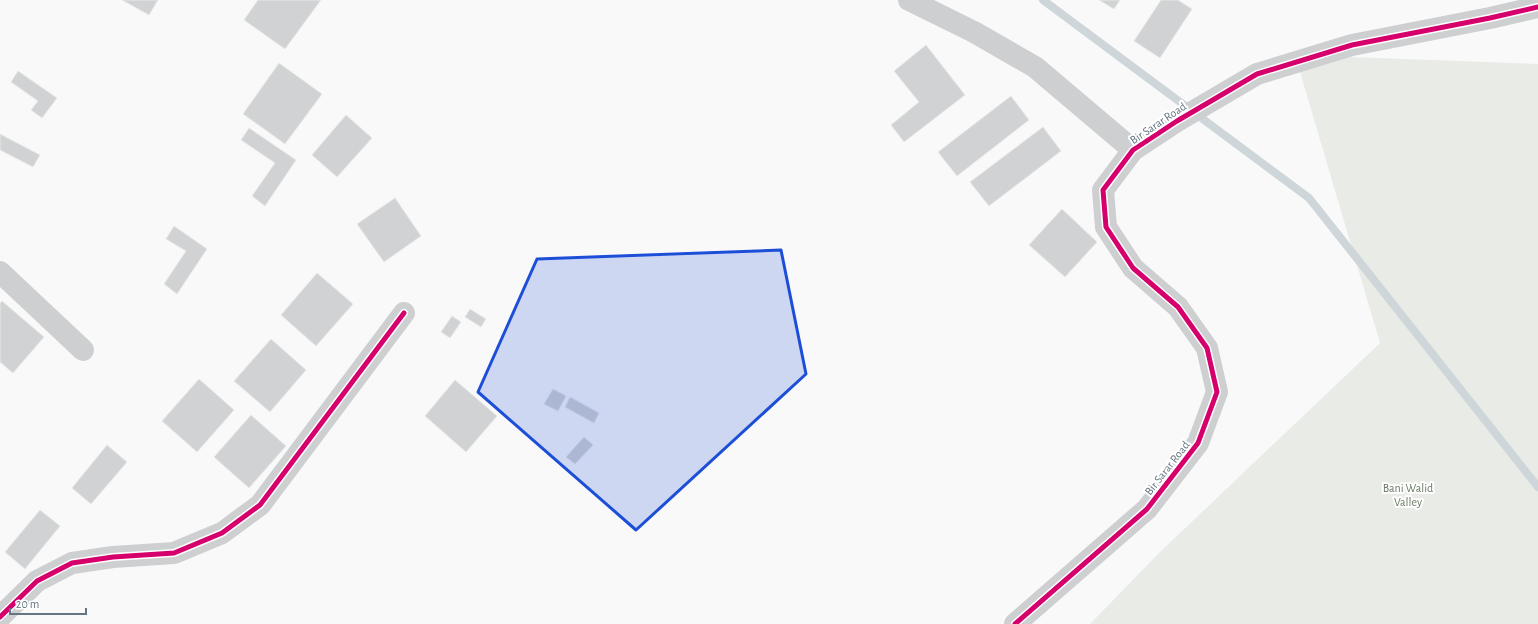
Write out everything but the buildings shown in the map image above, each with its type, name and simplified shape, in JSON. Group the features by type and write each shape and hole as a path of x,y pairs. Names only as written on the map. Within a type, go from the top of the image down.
{"street":[{"path":"909,0 974,32 1035,67 1133,150"},
{"name":"Bir Sarar Road","path":"1015,624 1147,509 1198,443 1217,392 1207,348 1178,307 1133,268 1106,227 1103,190 1133,150 1177,121 1257,74 1352,45 1490,18 1538,6"},
{"path":"0,272 83,350"},
{"path":"0,617 37,581 72,563 113,557 174,553 222,533 260,505 404,313"}],"highlighted area":[{"path":"781,250 806,374 636,530 478,392 537,259"}],"green space":[{"name":"Bani Walid Valley","path":"1295,55 1538,64 1538,624 1090,624 1159,553 1380,343"}],"waterway":[{"path":"1043,0 1309,198 1538,487"}],"cycle path":[{"path":"1015,624 1147,509 1198,443 1217,392 1207,348 1178,307 1133,268 1106,227 1103,190 1133,150 1177,121 1257,74 1352,45 1538,7"},
{"path":"0,617 37,581 72,563 113,557 174,553 222,533 260,505 404,313"}]}
